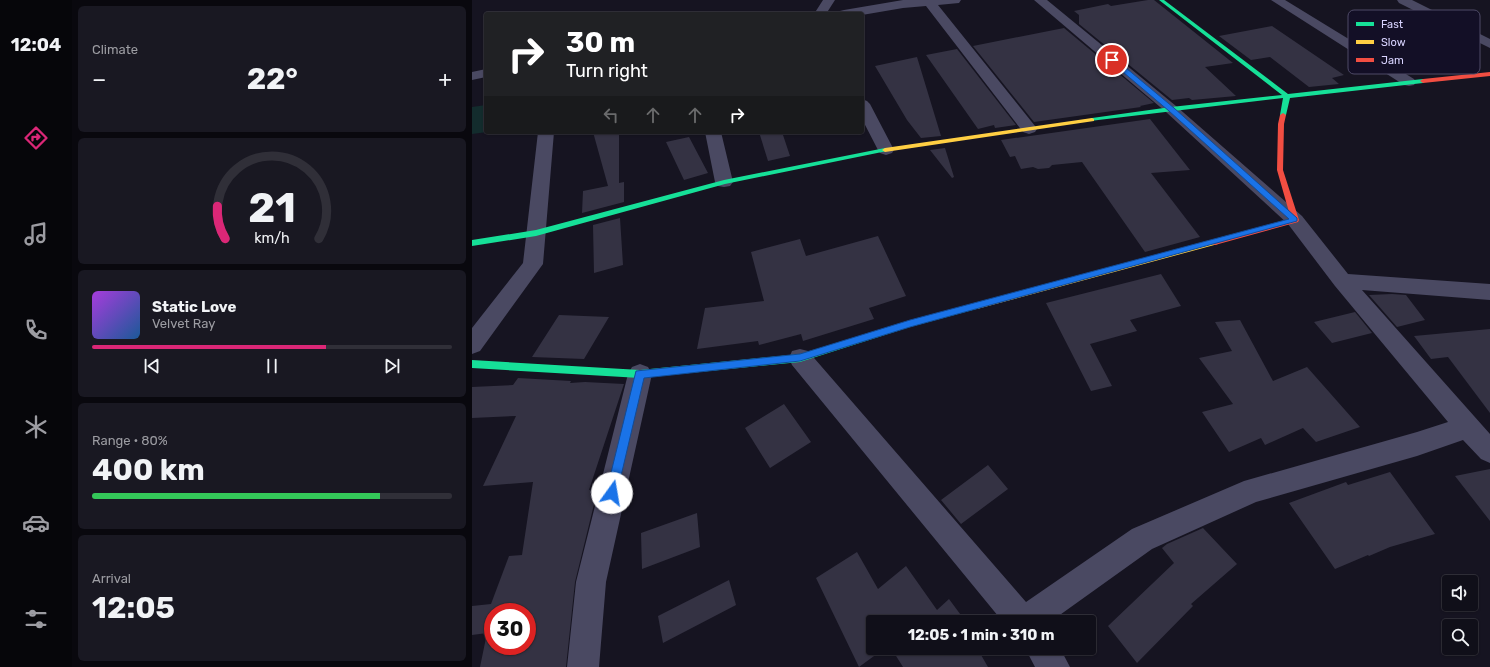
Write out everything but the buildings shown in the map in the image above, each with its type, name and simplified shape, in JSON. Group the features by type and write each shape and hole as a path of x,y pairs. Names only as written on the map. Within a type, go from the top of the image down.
{"street":[{"path":"821,12 829,0"},
{"path":"856,12 903,4 955,0"},
{"path":"1040,0 1171,109 1295,220 1342,281 1467,427 1490,451"},
{"path":"1161,0 1287,96"},
{"path":"1277,0 1348,44"},
{"path":"1403,0 1423,10"},
{"path":"929,2 1029,129"},
{"path":"1480,39 1490,44"},
{"path":"472,76 484,73"},
{"path":"1396,74 1409,82"},
{"path":"472,243 536,233 724,182 886,150 1171,109 1490,74"},
{"path":"1287,96 1281,124 1280,170 1295,220"},
{"path":"864,108 886,150"},
{"path":"472,345 533,264 546,134"},
{"path":"712,134 724,182"},
{"path":"472,364 640,374 800,358 910,324 1295,220"},
{"path":"1342,281 1490,292"},
{"path":"800,358 1017,615"},
{"path":"583,667 591,582 640,374"},
{"path":"1033,615 1142,539 1239,496 1253,490 1417,444 1467,427"},
{"path":"1046,655 1054,667"}],"green space":[{"path":"484,105 484,132 472,134 472,107"}],"traffic: fast":[{"path":"1161,0 1287,96 1283,115"},
{"path":"1092,120 1171,109 1423,81"},
{"path":"472,243 536,233 724,182 885,150"},
{"path":"472,364 640,374 800,358 910,324 977,306"}],"traffic: slow":[{"path":"885,150 1092,120"},
{"path":"977,306 1215,242"}],"traffic: jam":[{"path":"1423,81 1490,74"},
{"path":"1215,242 1295,220 1280,170 1281,124 1283,115"}],"route":[{"path":"612,493 640,374 800,358 910,324 1042,287 1295,220 1171,109 1112,60"}]}
